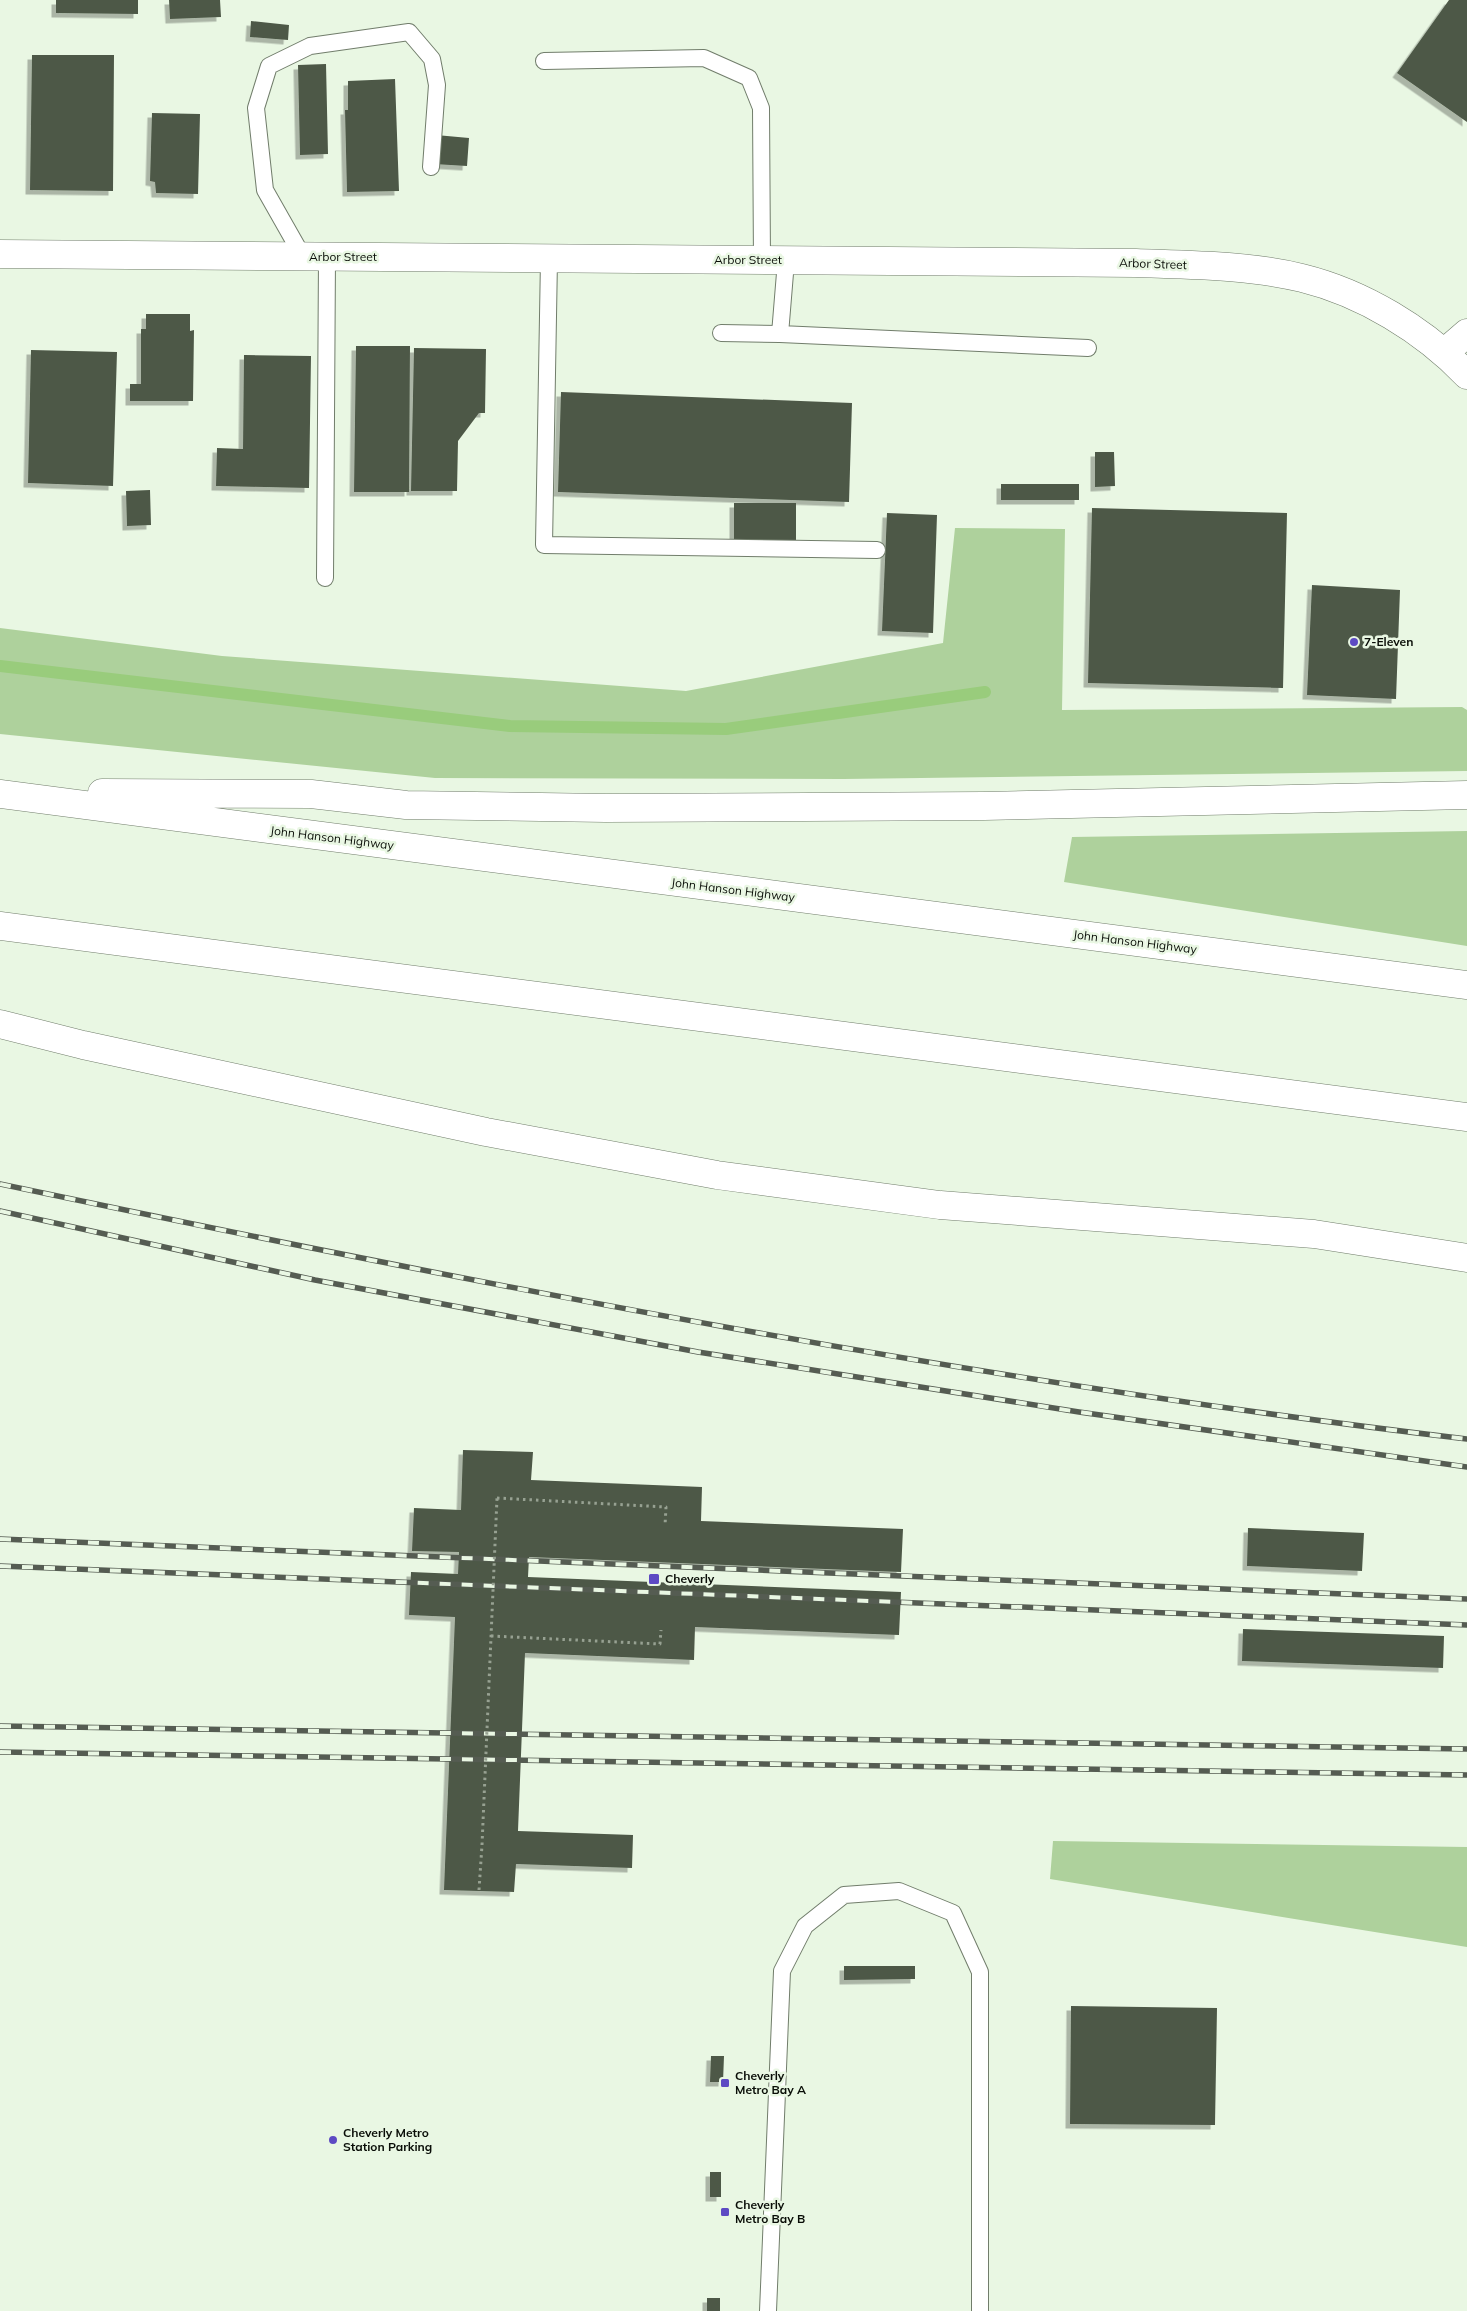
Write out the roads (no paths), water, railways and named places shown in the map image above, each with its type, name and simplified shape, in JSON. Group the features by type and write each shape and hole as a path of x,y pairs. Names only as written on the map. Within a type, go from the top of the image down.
{"main road":[{"name":"Arbor Street","path":"0,254 1136,263 1233,268 1302,278 1387,312 1445,352 1467,375"},
{"path":"1445,352 1467,333"},
{"path":"0,793 311,794 406,805 606,808 994,806 1467,795"},
{"name":"John Hanson Highway","path":"0,793 1467,985"},
{"path":"0,926 1467,1117"},
{"path":"0,1024 83,1045 467,1128 717,1175 940,1205 1314,1234 1467,1258"}],"lane":[{"path":"326,578 315,257 266,190 256,108 269,66 310,46 409,32 432,59 437,85 431,168"},
{"path":"544,61 704,58 749,78 761,108 780,334"},
{"path":"549,259 544,545 877,550"},
{"path":"721,333 1088,348"},
{"path":"768,2311 782,1972 805,1926 844,1895 899,1891 953,1912 980,1972 980,2311"}],"waterway":[{"path":"0,666 510,726 726,729 985,692"}],"railway":[{"path":"0,1184 365,1259 731,1328 914,1360 1282,1416 1467,1439"},
{"path":"0,1211 315,1280 698,1352 1079,1412 1467,1467"},
{"path":"0,1539 1467,1599"},
{"path":"0,1566 1467,1625"},
{"path":"0,1726 1467,1749"},
{"path":"0,1752 1467,1775"}],"place":[{"name":"7-Eleven","path":"1354,642"},
{"name":"Cheverly","path":"654,1579"},
{"name":"Cheverly Metro Bay A","path":"725,2083"},
{"name":"Cheverly Metro Station Parking","path":"333,2140"},
{"name":"Cheverly Metro Bay B","path":"725,2212"}]}
